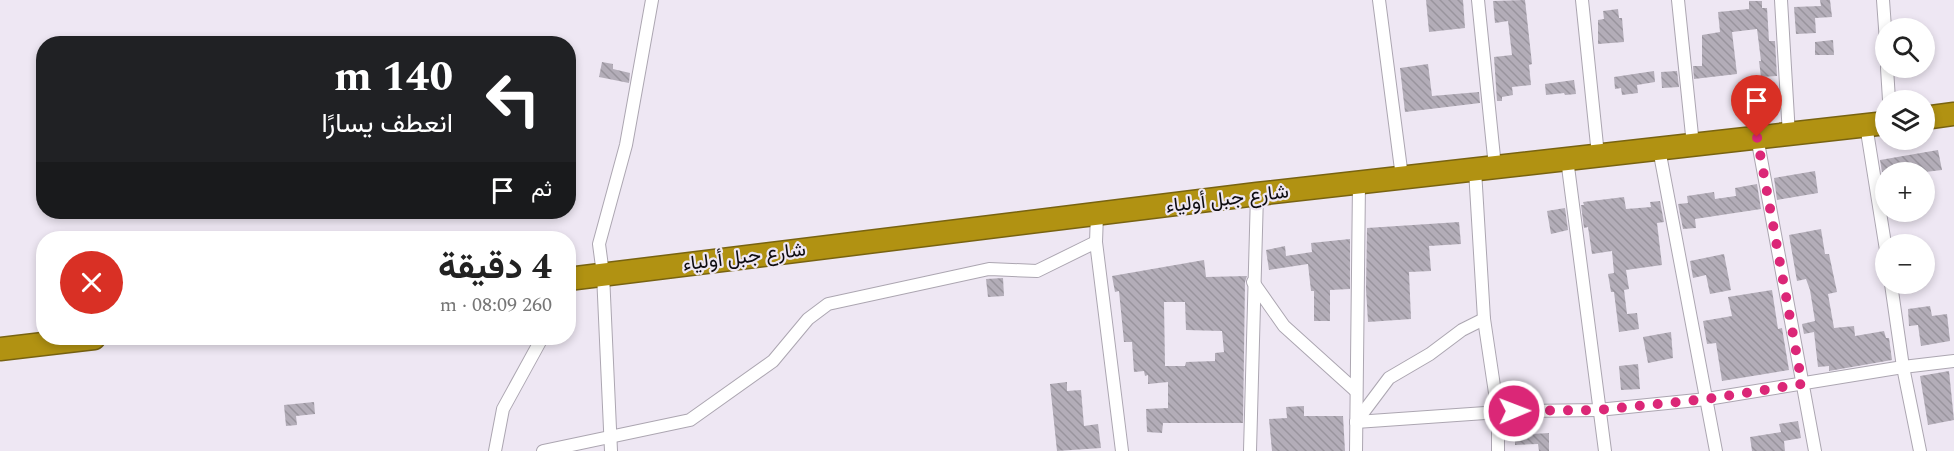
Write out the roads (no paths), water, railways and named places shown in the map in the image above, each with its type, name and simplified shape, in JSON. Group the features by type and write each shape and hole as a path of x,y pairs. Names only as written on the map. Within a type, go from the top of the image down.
{"highway":[{"path":"1935,117 1954,114"},
{"name":"شارع جبل أولياء","path":"576,281 603,274 1257,194 1875,124"},
{"path":"0,349 36,345"}],"street":[{"path":"611,451 603,274 599,244 626,145 652,0"},
{"path":"1379,0 1402,177"},
{"path":"1478,0 1485,168 1484,319 1498,413 1498,451"},
{"path":"1582,0 1598,155"},
{"path":"1678,0 1694,145"},
{"path":"1780,0 1789,135"},
{"path":"1883,0 1884,18"},
{"path":"1757,137 1815,451"},
{"path":"1659,149 1716,451"},
{"path":"1878,150 1885,234"},
{"path":"1567,159 1605,451"},
{"path":"1356,451 1359,183"},
{"path":"1250,451 1257,194"},
{"path":"1097,214 1096,242 1122,451"},
{"path":"543,451 690,420 773,361 808,319 828,304 989,269 1037,271 1096,242"},
{"path":"1253,282 1284,326 1356,391"},
{"path":"1892,294 1903,367 1920,451"},
{"path":"1356,422 1389,378 1430,354 1462,330 1484,319"},
{"path":"495,451 503,409 538,345"},
{"path":"1356,422 1498,413 1598,410 1707,399 1903,367 1954,361"}]}
